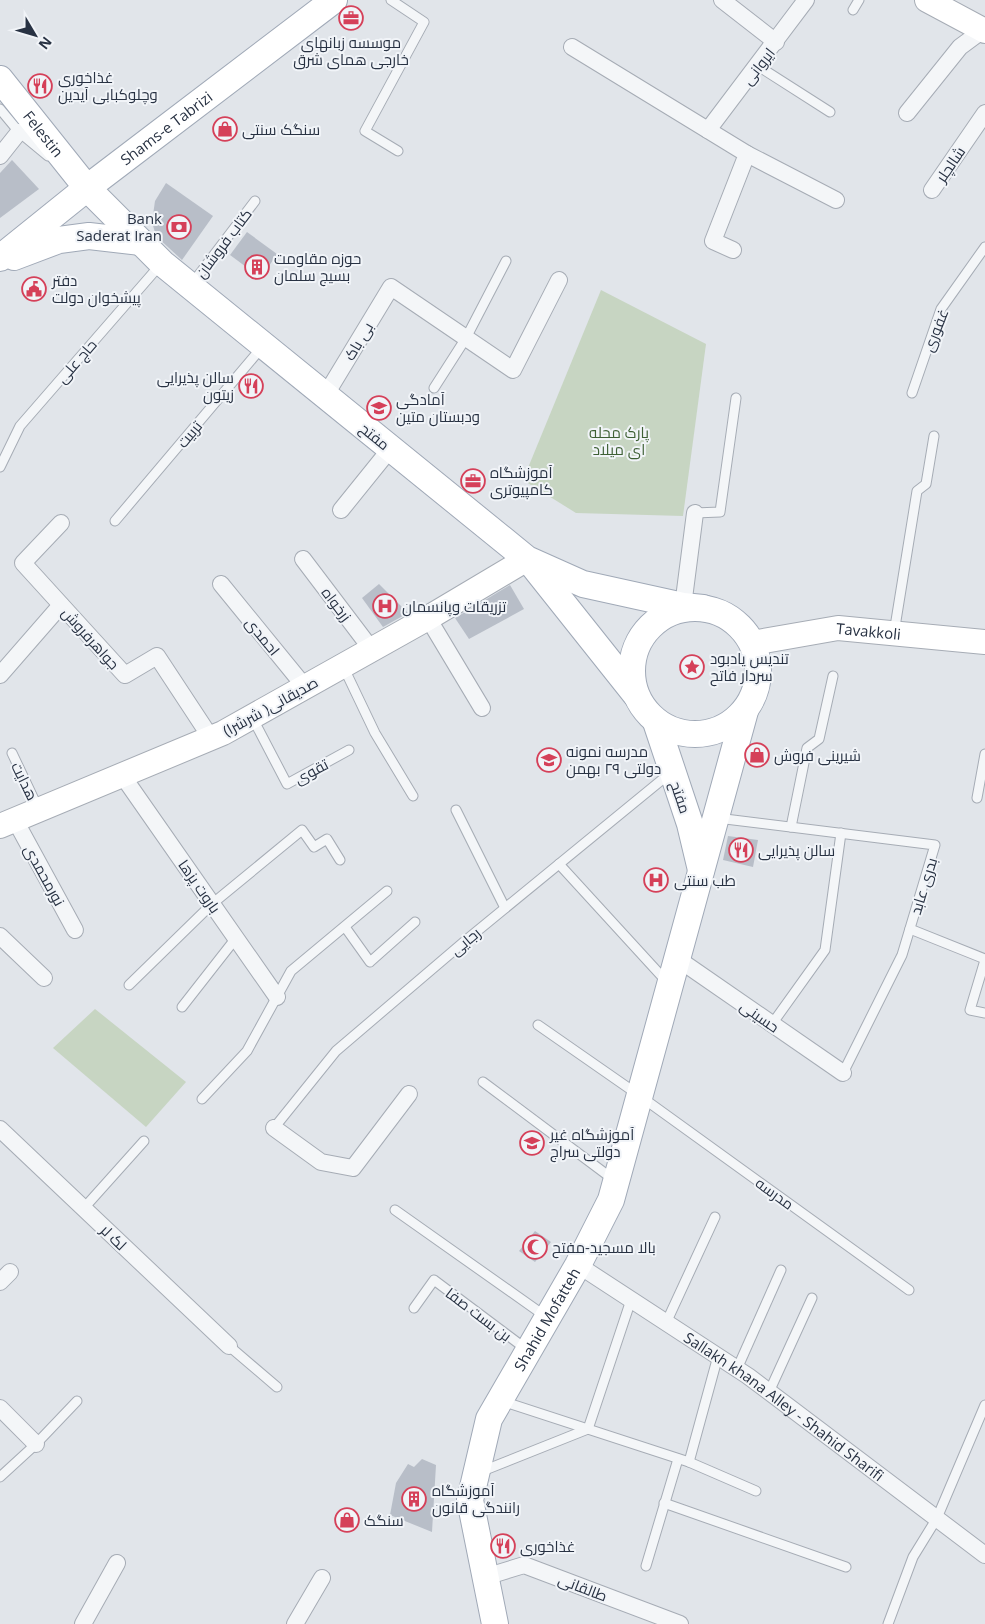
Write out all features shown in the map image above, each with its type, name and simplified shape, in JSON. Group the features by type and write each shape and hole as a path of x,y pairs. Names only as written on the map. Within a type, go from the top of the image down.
{"main road":[{"name":"Shams-e Tabrizi","path":"0,258 87,188 334,0"},
{"name":"Felestin","path":"0,80 87,188"},
{"name":"مفتح","path":"87,188 162,263 528,559 583,584 693,607"},
{"path":"0,265 17,256 59,240 89,236 141,242"},
{"path":"528,559 636,696 644,710 656,722 673,731 693,735 712,732 730,724 745,711 754,695 758,678 758,660 752,643 740,626 723,614 693,607 681,609 661,618 644,633 634,652 632,674 636,696"},
{"name":"Shahid Mofatteh","path":"495,1624 470,1500 489,1419 578,1265 611,1200 745,711"},
{"name":"مفتح","path":"656,722 690,824 702,873"}],"street":[{"path":"722,0 776,42"},
{"name":"ایروانی","path":"708,130 806,0"},
{"path":"907,113 960,47 984,31 927,0"},
{"path":"572,47 746,154 836,200"},
{"name":"شالچلر","path":"932,190 985,113"},
{"path":"0,156 18,132"},
{"path":"733,250 713,241 746,154"},
{"path":"466,338 513,370 559,280"},
{"name":"بی باک","path":"325,396 391,287 466,338"},
{"path":"341,510 391,448"},
{"path":"693,607 695,513"},
{"name":"جواهرفروش","path":"61,523 23,563 125,675 157,656 211,738"},
{"name":"زرخواه","path":"303,559 372,650"},
{"name":"(شرشرا )صدیقانی","path":"7,823 211,738 372,650 528,559"},
{"name":"احمدی","path":"222,584 304,688"},
{"path":"0,675 61,605"},
{"path":"428,618 482,708"},
{"name":"Tavakkoli","path":"752,643 838,628 985,642"},
{"name":"باروت پزها","path":"122,776 277,996"},
{"name":"نورمحمدی","path":"7,823 75,930"},
{"path":"0,936 44,978"},
{"name":"حسینی","path":"678,959 842,1074"},
{"path":"274,1128 321,1162 353,1168 409,1094"},
{"name":"لک لر","path":"0,1129 229,1346"},
{"name":"Sallakh khana Alley - Shahid Sharifi","path":"578,1265 737,1369 984,1551"},
{"path":"0,1408 36,1444"},
{"path":"83,1624 117,1563"},
{"name":"طالقانی","path":"485,1577 524,1565 680,1624"},
{"path":"295,1624 322,1578"}],"lane":[{"path":"391,0 424,22 365,131 398,151"},
{"path":"854,10 859,0"},
{"path":"758,66 830,112"},
{"path":"0,109 18,132 87,188"},
{"name":"کتاب فروشان","path":"191,285 255,201"},
{"name":"غفوری","path":"912,393 941,309 985,247"},
{"path":"434,388 466,338 506,261"},
{"name":"حاج علی","path":"0,466 20,426 162,263"},
{"name":"تربیت","path":"115,521 263,346"},
{"path":"695,513 720,512 736,398"},
{"path":"894,634 918,491 926,484 934,436"},
{"path":"343,666 375,733 413,796"},
{"path":"791,827 807,748 819,739 833,676"},
{"name":"تقوی","path":"252,717 287,784 349,750"},
{"name":"هدایت","path":"12,752 39,810"},
{"path":"977,798 985,754"},
{"name":"رجایی","path":"274,1128 336,1051 505,908 672,771"},
{"path":"456,810 505,908"},
{"name":"بدری عابد","path":"716,818 935,845 902,955 842,1074"},
{"path":"129,985 212,904 302,830 314,847 327,839 340,860"},
{"path":"772,1024 825,950 841,833"},
{"path":"559,864 671,986"},
{"path":"202,1099 247,1052 291,971 387,891"},
{"path":"345,927 370,962 415,922"},
{"path":"910,929 985,960 970,1010 985,1013"},
{"path":"182,1007 236,938"},
{"name":"مدرسه","path":"538,1025 640,1096 909,1290"},
{"path":"483,1082 616,1181"},
{"path":"84,1208 144,1141"},
{"path":"395,1210 547,1318"},
{"path":"666,1323 715,1217"},
{"path":"737,1369 781,1270"},
{"name":"بن بست صفا","path":"414,1308 434,1280 528,1350"},
{"path":"769,1392 812,1298"},
{"path":"476,1474 588,1429 631,1300"},
{"path":"229,1346 277,1387"},
{"path":"689,1462 718,1356"},
{"path":"500,1400 689,1462 756,1491"},
{"path":"0,1477 36,1444 77,1401"},
{"path":"888,1624 913,1557 937,1518 985,1405"},
{"path":"646,1566 678,1459"},
{"path":"664,1503 846,1566"}],"green space":[{"name":"پارک محله ای میلاد","path":"601,290 706,344 683,516 576,513 523,480"},
{"path":"95,1009 186,1082 146,1127 53,1048"}],"building":[{"path":"12,160 39,189 0,218 0,173"},
{"name":"Bank Saderat Iran","path":"166,183 213,216 182,260 156,236 152,222 155,201"},
{"name":"حوزه مقاومت بسیج سلمان","path":"247,232 277,254 261,278 230,255"},
{"name":"تزریقات وپانسمان","path":"379,584 408,613 383,627 362,598"},
{"path":"510,585 524,609 469,639 455,618"},
{"name":"سالن پذیرایی","path":"728,836 758,840 753,867 723,860"},
{"name":"بالا مسجید-مفتح","path":"535,1231 551,1242 535,1262 519,1251"},
{"name":"آموزشگاه رانندگی قانون","path":"422,1459 436,1465 432,1532 390,1515 396,1483 408,1464 414,1467"}],"place":[{"name":"موسسه زبانهای خارجی همای شرق","path":"351,18"},
{"name":"غذاخوری وچلوکبابی آیدین","path":"40,86"},
{"name":"سنگک سنتی","path":"225,129"},
{"name":"Bank Saderat Iran","path":"179,227"},
{"name":"حوزه مقاومت بسیج سلمان","path":"257,267"},
{"name":"دفتر پیشخوان دولت","path":"34,289"},
{"name":"سالن پذیرایی زیتون","path":"251,386"},
{"name":"آمادگی ودبستان متین","path":"379,408"},
{"name":"آموزشگاه کامپیوتری","path":"473,481"},
{"name":"تزریقات وپانسمان","path":"385,606"},
{"name":"تندیس یادبود سردار فاتح","path":"692,667"},
{"name":"شیرینی فروش","path":"757,755"},
{"name":"مدرسه نمونه دولتی ۲۹ بهمن","path":"549,760"},
{"name":"سالن پذیرایی","path":"741,850"},
{"name":"طب سنتی","path":"656,880"},
{"name":"آموزشگاه غیر دولتی سراج","path":"532,1143"},
{"name":"بالا مسجید-مفتح","path":"535,1247"},
{"name":"آموزشگاه رانندگی قانون","path":"414,1499"},
{"name":"سنگک","path":"347,1520"},
{"name":"غذاخوری","path":"503,1546"}]}
